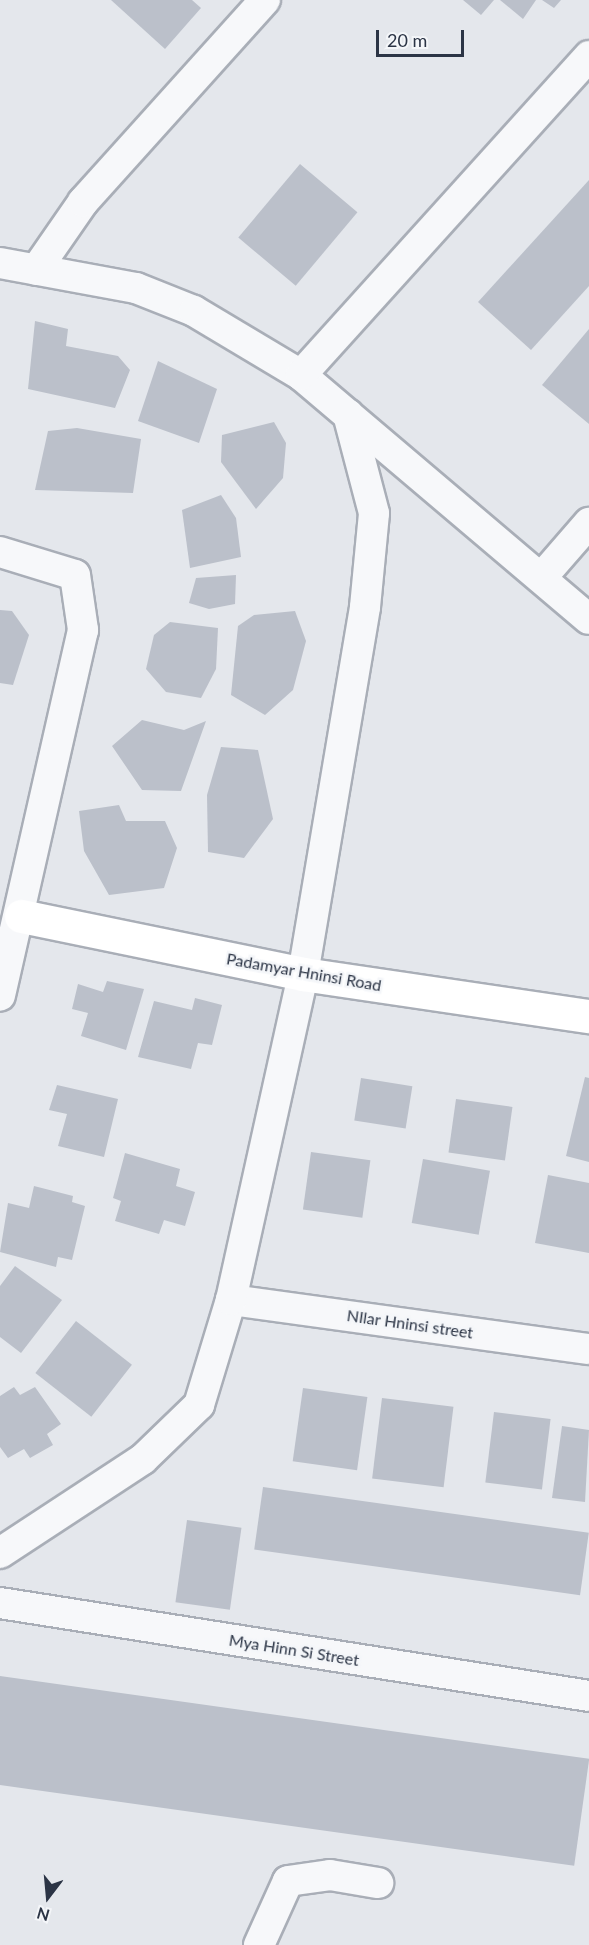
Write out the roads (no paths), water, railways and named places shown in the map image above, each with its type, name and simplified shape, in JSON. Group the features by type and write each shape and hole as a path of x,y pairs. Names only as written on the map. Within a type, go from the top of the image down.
{"street":[{"path":"36,270 83,201 265,0"},
{"path":"301,375 589,56"},
{"path":"0,263 136,288 194,310 301,375 542,577 589,620"},
{"path":"0,1553 143,1460 199,1405 231,1300 303,974 365,607 374,513 348,414"},
{"path":"542,577 589,523"},
{"path":"0,552 75,575 83,630 21,916 0,996"},
{"name":"Padamyar Hninsi Road","path":"21,916 303,974 589,1016"},
{"name":"NIlar Hninsi street","path":"231,1300 589,1349"},
{"name":"Mya Hinn Si Street","path":"0,1603 589,1696"},
{"path":"259,1945 288,1881 330,1875 378,1883"}]}
